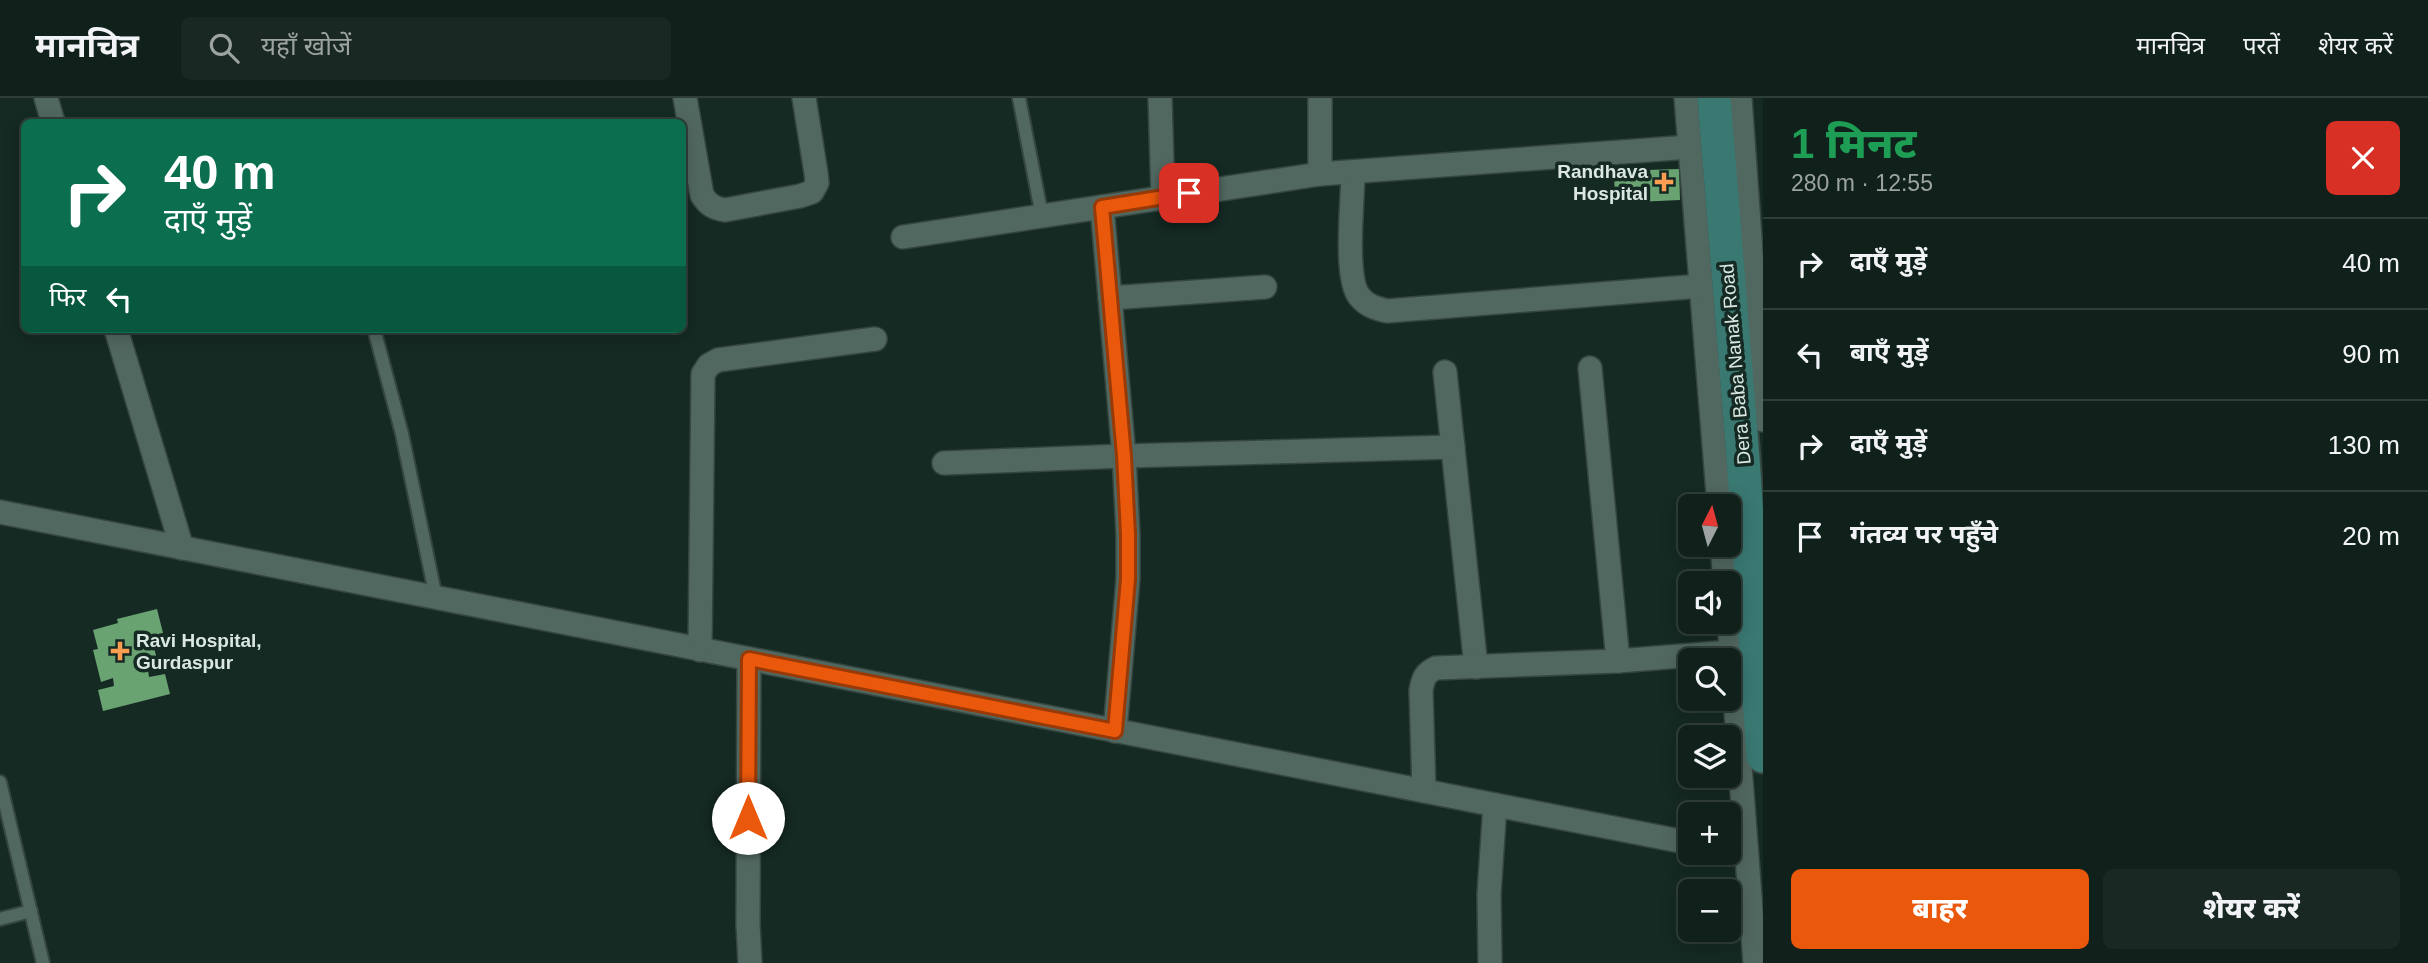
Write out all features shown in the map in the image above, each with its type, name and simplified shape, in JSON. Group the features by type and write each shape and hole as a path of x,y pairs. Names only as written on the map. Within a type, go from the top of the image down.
{"main road":[{"name":"Dera Baba Nanak Road","path":"1714,98 1743,457 1763,756"}],"street":[{"path":"46,98 52,119"},
{"path":"685,98 702,195 713,208 725,210 811,192 817,183 804,98"},
{"path":"1160,98 1163,197"},
{"path":"1320,98 1320,174"},
{"path":"1686,98 1718,494"},
{"path":"1740,98 1763,419"},
{"path":"903,237 1320,174 1690,147"},
{"path":"1353,172 1351,275 1358,295 1371,308 1387,311 1701,286"},
{"path":"1102,207 1124,456 1128,579 1115,731"},
{"path":"1110,298 1265,287"},
{"path":"117,333 182,548"},
{"path":"700,650 704,374 709,365 718,360 875,339"},
{"path":"1590,368 1618,661"},
{"path":"1445,372 1476,667"},
{"path":"944,463 1453,447"},
{"path":"0,513 1678,842"},
{"path":"1424,792 1421,690 1423,679 1428,672 1436,668 1678,656"},
{"path":"749,659 750,963"},
{"path":"1736,711 1755,963"},
{"path":"1490,963 1489,894 1495,805"}],"lane":[{"path":"1019,98 1042,216"},
{"path":"375,333 402,434 436,598"},
{"path":"0,782 43,963"},
{"path":"0,919 31,911"}],"building":[{"path":"1679,169 1680,200 1615,203 1614,171"},
{"path":"157,609 163,633 151,636 159,667 148,670 149,677 165,674 170,694 103,711 98,690 114,686 113,678 101,682 93,650 98,649 93,630 118,623 117,619"}],"place":[{"name":"Randhava Hospital","path":"1664,182"},
{"name":"Ravi Hospital, Gurdaspur","path":"120,651"}],"route":[{"path":"748,818 749,659 1115,731 1124,643 1128,534 1124,456 1102,207 1189,193"}]}
